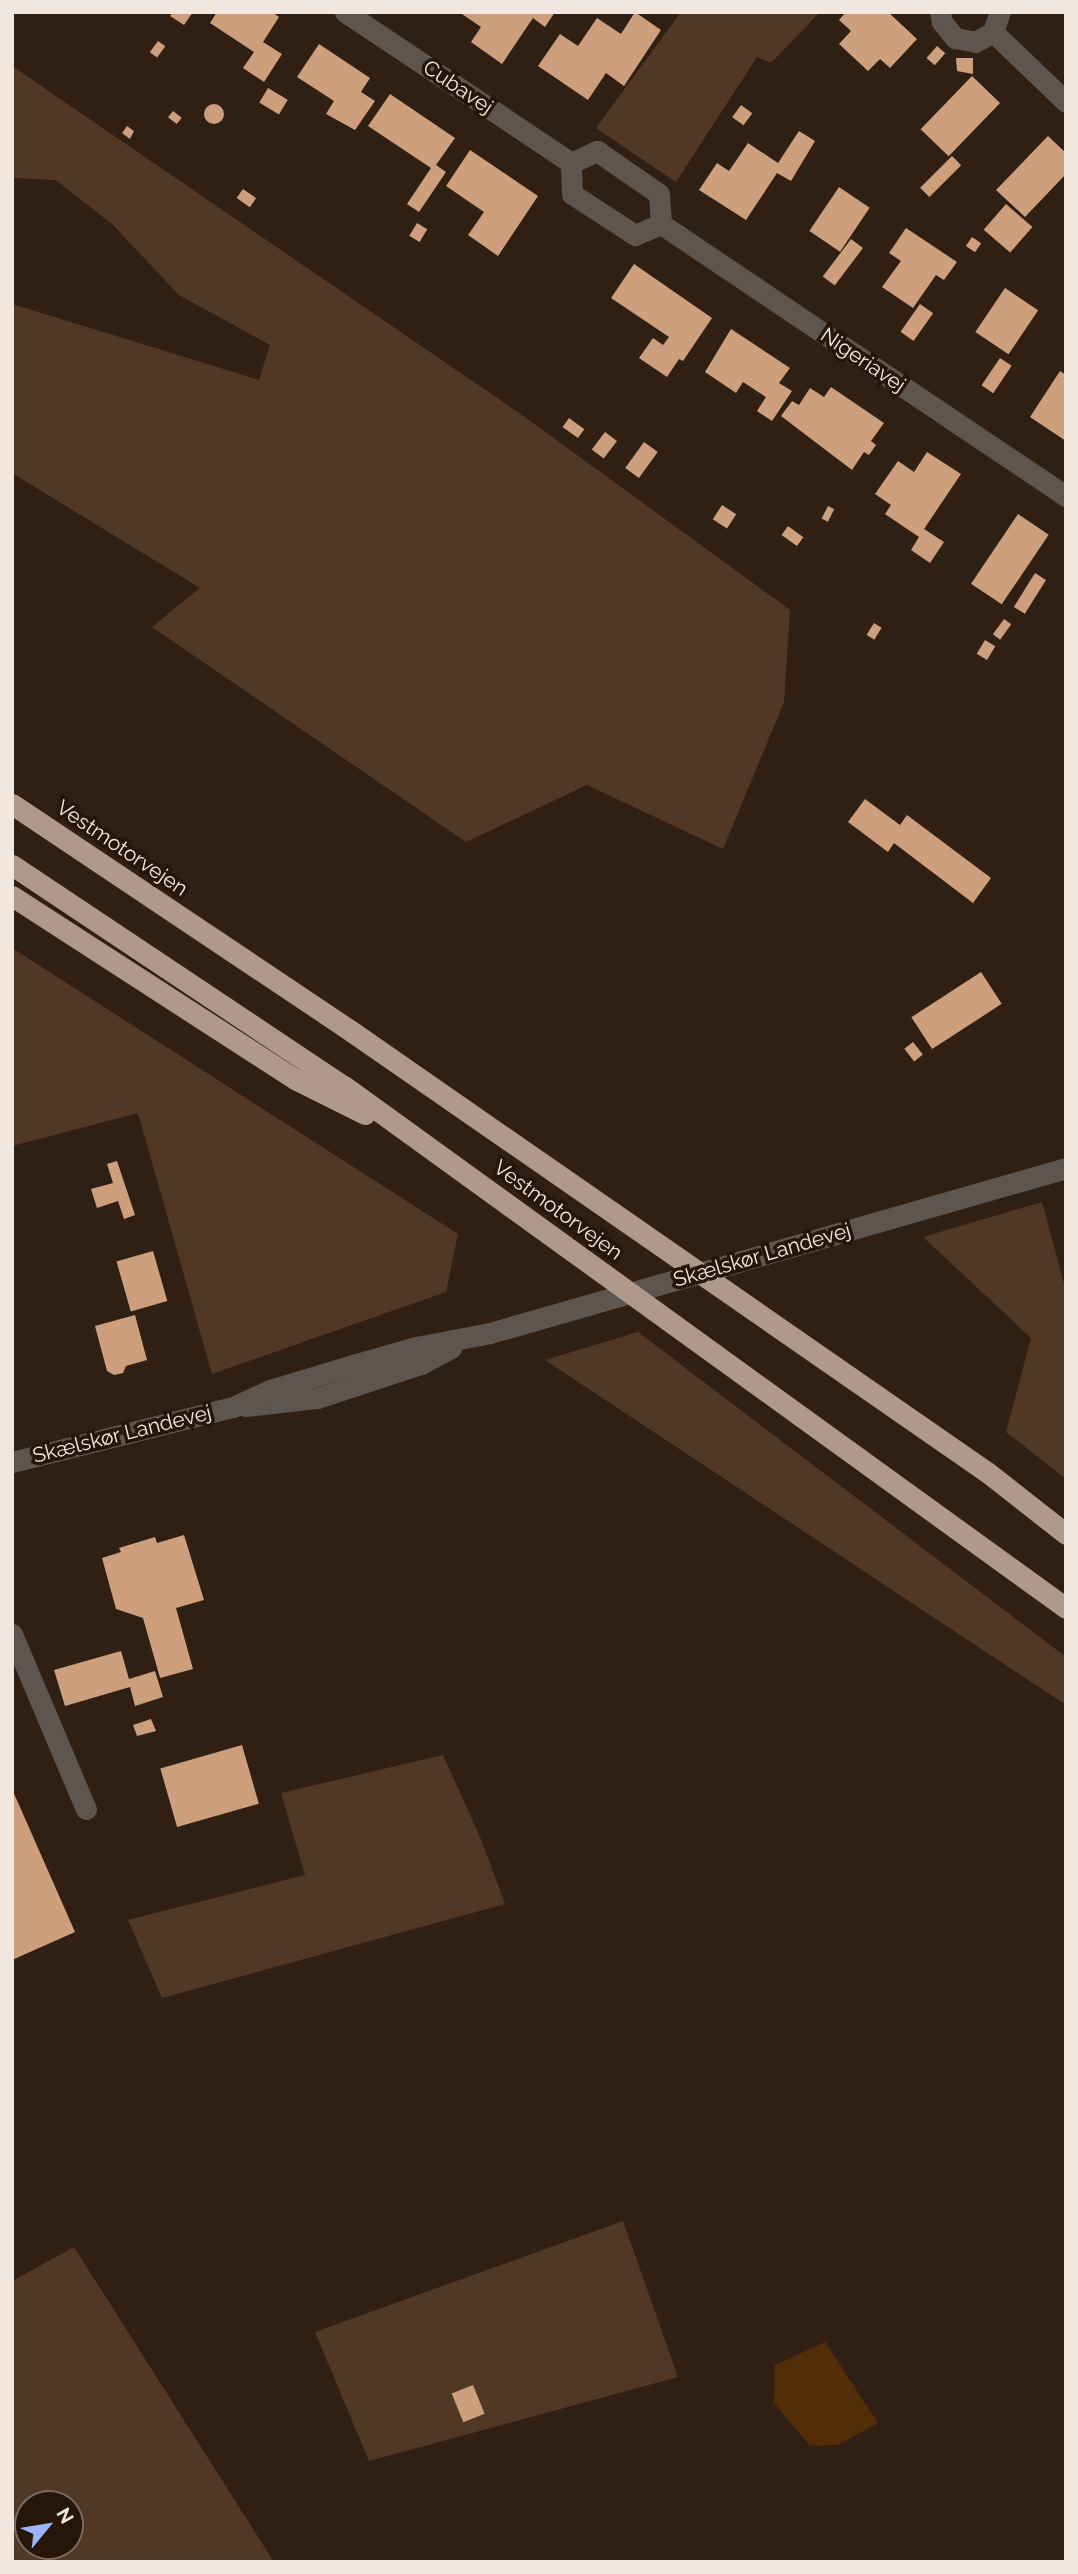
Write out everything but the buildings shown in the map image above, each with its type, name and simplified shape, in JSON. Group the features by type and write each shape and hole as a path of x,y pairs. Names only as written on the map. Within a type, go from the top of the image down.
{"highway":[{"path":"12,789 76,847"},
{"name":"Vestmotorvejen","path":"12,804 351,1031 931,1433 1066,1534"},
{"name":"Vestmotorvejen","path":"12,865 344,1086 1066,1608"},
{"path":"12,896 295,1079 424,1144"}],"street":[{"name":"Cubavej","path":"345,12 571,163"},
{"path":"940,12 942,22 955,38 975,42 996,22 1066,102"},
{"path":"597,151 629,172 659,194 661,224 635,234 601,215 572,194 571,163 597,151"},
{"name":"Nigeriavej","path":"661,224 1066,496"},
{"name":"Skælskør Landevej","path":"12,1462 233,1407 278,1405 317,1398 421,1364 469,1339 1060,1169"},
{"path":"12,1634 86,1809"}],"shaded area":[{"path":"681,12 820,12 771,63 757,57 676,182 596,128"},
{"path":"12,66 522,415 790,610 784,702 723,849 587,785 466,842 152,627 200,588 12,473 12,304 259,380 270,345 179,295 113,225 56,180 12,178"},
{"path":"12,948 458,1234 446,1292 212,1374 138,1113 12,1146"},
{"path":"1042,1202 1066,1291 1066,1479 1006,1432 1031,1338 923,1237"},
{"path":"638,1332 1066,1657 1066,1705 545,1360"},
{"path":"443,1755 480,1837 505,1904 162,1998 128,1920 305,1875 281,1793"},
{"path":"623,2221 678,2377 369,2461 315,2332"},
{"path":"74,2247 274,2562 12,2562 12,2281"},
{"path":"825,2342 878,2423 838,2445 810,2446 774,2403 775,2365"}]}
